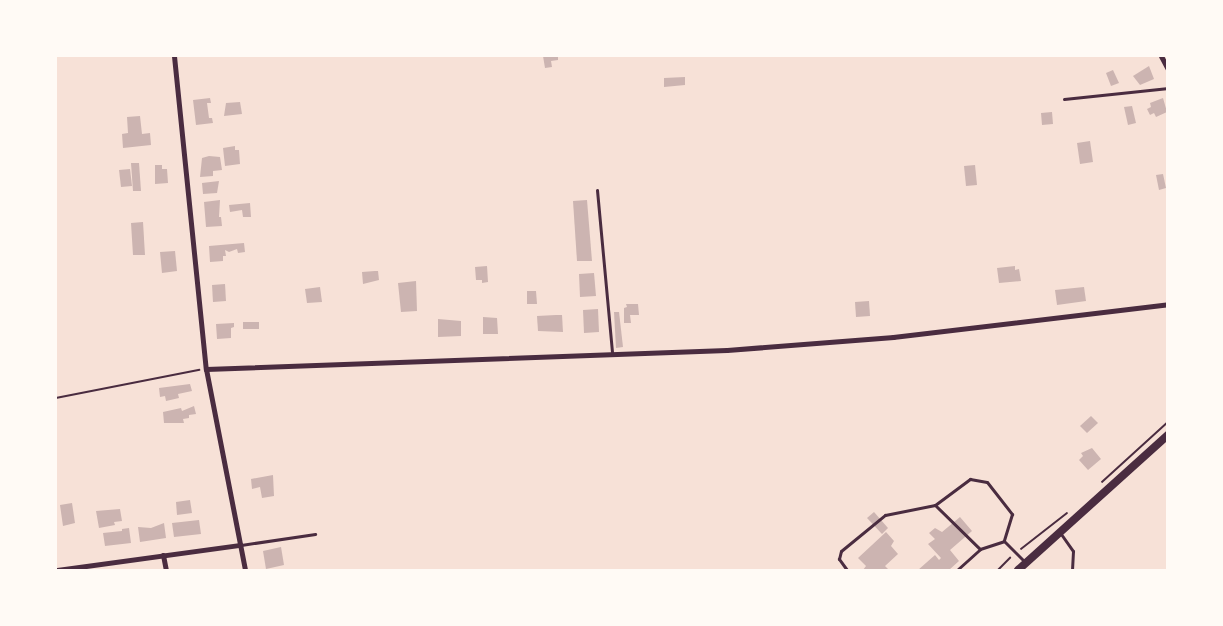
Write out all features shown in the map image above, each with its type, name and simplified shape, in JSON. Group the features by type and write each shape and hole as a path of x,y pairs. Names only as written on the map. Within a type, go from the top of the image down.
{"main road":[{"path":"1018,570 1167,435"}],"street":[{"path":"174,56 206,369 245,570"},
{"path":"1161,56 1167,69"},
{"path":"206,369 727,350 893,337 1167,304"},
{"path":"57,570 240,545"},
{"path":"164,555 166,570"}],"lane":[{"path":"1064,99 1167,88"},
{"path":"597,190 612,353"},
{"path":"847,570 838,559 841,551 885,515 935,505 970,479 987,482 1012,514 1004,541"},
{"path":"935,505 980,549"},
{"path":"1060,533 1072,551 1072,570"},
{"path":"240,545 315,534"},
{"path":"957,570 980,549 1004,541"},
{"path":"1004,541 1026,563"}],"path":[{"path":"56,398 206,369"},
{"path":"1096,487 1167,422"},
{"path":"998,570 1070,511"}],"building":[{"path":"543,56 558,56 558,60 551,61 552,67 545,68"},
{"path":"1149,66 1154,79 1140,85 1133,76"},
{"path":"1113,70 1119,83 1111,86 1106,73"},
{"path":"685,77 685,85 664,87 664,78"},
{"path":"210,98 211,103 207,103 209,118 212,118 213,123 196,125 193,100"},
{"path":"1163,98 1167,112 1156,117 1154,113 1150,115 1147,109 1151,107 1150,103"},
{"path":"240,102 242,114 224,116 226,103"},
{"path":"1132,106 1136,123 1128,125 1124,107"},
{"path":"1052,112 1053,124 1042,125 1041,113"},
{"path":"140,116 142,134 150,133 151,145 123,148 122,134 128,133 127,117"},
{"path":"1090,141 1093,162 1080,164 1077,143"},
{"path":"235,146 235,150 239,150 240,164 225,166 223,148"},
{"path":"220,157 222,170 213,171 213,176 200,177 202,158"},
{"path":"131,163 139,163 141,191 133,191"},
{"path":"155,165 162,165 162,169 167,169 168,183 155,184"},
{"path":"975,165 977,185 966,186 964,166"},
{"path":"130,169 132,186 121,187 119,170"},
{"path":"1163,174 1166,188 1159,190 1156,175"},
{"path":"219,181 217,193 203,194 202,183"},
{"path":"220,200 219,217 221,217 222,226 206,227 204,202"},
{"path":"587,200 592,261 577,261 573,201"},
{"path":"250,203 251,217 243,217 242,210 230,212 229,205"},
{"path":"143,222 145,255 133,255 131,223"},
{"path":"244,243 245,252 238,253 237,249 229,252 225,250 226,256 223,256 223,261 210,262 209,246"},
{"path":"175,251 177,271 162,273 160,252"},
{"path":"487,266 488,282 482,283 482,280 476,280 475,267"},
{"path":"1015,266 1015,270 1019,269 1021,281 999,283 997,268"},
{"path":"378,271 379,280 363,284 362,272"},
{"path":"594,273 596,296 580,297 579,274"},
{"path":"416,281 417,311 401,312 398,283"},
{"path":"225,284 226,301 213,302 212,285"},
{"path":"320,287 322,302 307,303 305,289"},
{"path":"1084,287 1086,301 1057,305 1055,290"},
{"path":"527,291 536,291 537,304 527,304"},
{"path":"869,301 870,316 856,317 855,302"},
{"path":"626,304 638,304 639,315 630,315 631,323 624,323"},
{"path":"598,309 599,332 584,333 583,310"},
{"path":"614,312 619,312 623,347 616,348"},
{"path":"562,315 563,332 538,331 537,316"},
{"path":"483,317 497,318 498,334 483,334"},
{"path":"438,319 461,321 461,336 438,337"},
{"path":"243,322 259,322 259,329 243,329"},
{"path":"234,323 234,327 231,328 231,338 217,339 216,324"},
{"path":"190,384 192,391 178,394 179,398 166,401 165,396 160,397 159,388"},
{"path":"194,406 196,414 183,419 184,423 164,423 163,412 181,408 182,411"},
{"path":"1091,416 1098,423 1087,433 1080,426"},
{"path":"1092,448 1101,459 1088,470 1079,460 1083,456 1081,453"},
{"path":"273,475 274,496 262,498 260,487 252,489 251,479"},
{"path":"190,500 192,513 177,515 176,502"},
{"path":"72,503 75,523 63,526 60,505"},
{"path":"120,509 122,521 99,528 96,511"},
{"path":"874,512 888,528 882,534 867,518"},
{"path":"960,517 972,531 950,550 959,561 949,570 918,570 935,555 939,560 941,558 928,544 935,539 929,533 935,528 942,532"},
{"path":"199,520 201,534 174,537 172,523"},
{"path":"164,523 166,538 140,542 138,527 151,528"},
{"path":"129,528 131,543 105,546 103,533"},
{"path":"886,532 894,541 891,546 898,554 885,566 889,570 863,570 866,566 858,558"},
{"path":"281,547 284,565 266,569 263,551"}]}
